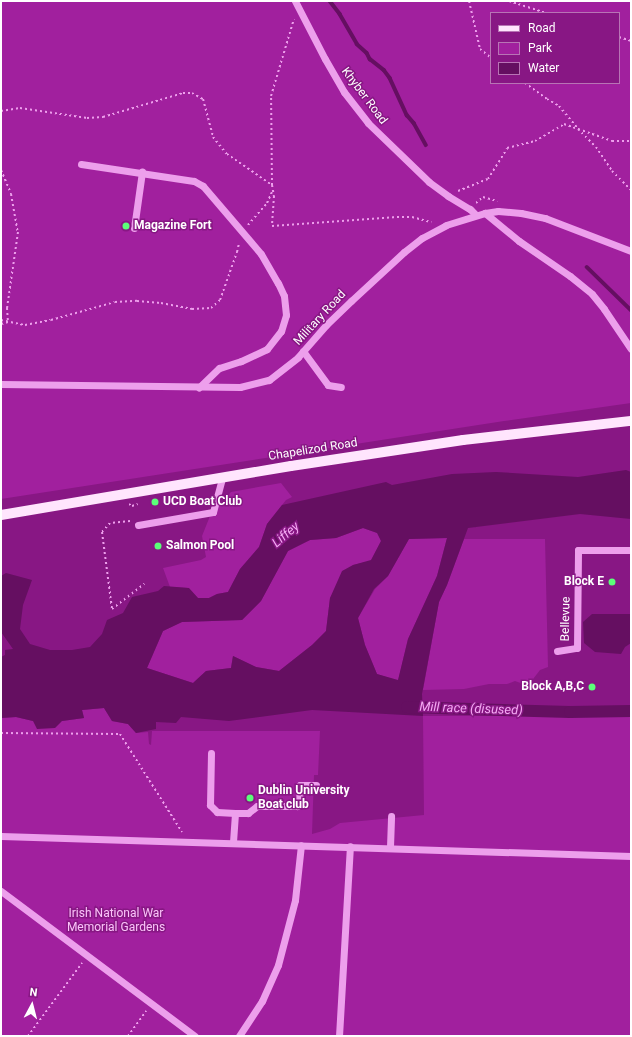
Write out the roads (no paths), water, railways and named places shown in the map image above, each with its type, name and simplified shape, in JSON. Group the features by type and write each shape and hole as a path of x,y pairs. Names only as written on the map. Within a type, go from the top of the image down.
{"main road":[{"name":"Chapelizod Road","path":"1,515 463,440 631,421"}],"street":[{"name":"Khyber Road","path":"295,2 324,59 344,92 368,123 429,182 448,196 470,208 476,215"},
{"path":"81,164 194,181 203,186 261,254 275,276 284,296 286,315 281,331 267,349 241,361 219,368 199,387"},
{"path":"134,228 142,172"},
{"name":"Military Road","path":"1,384 240,388 269,380 303,351 326,325 404,252 422,238 446,225 485,213 498,211 521,213 545,218 631,251"},
{"path":"485,213 519,241 570,276 592,294 609,315 631,349"},
{"path":"303,351 328,385 341,387"},
{"path":"138,525 213,512 222,478"},
{"name":"Bellevue","path":"557,651 577,648 578,550 631,550"},
{"path":"210,753 210,805 217,812 248,813 258,806 297,806 300,803 300,785 316,785"},
{"path":"233,842 235,813"},
{"path":"390,847 391,816"},
{"path":"1,836 233,842 631,856"},
{"path":"239,1036 262,1001 278,965 296,900 301,845"},
{"path":"339,1036 350,846"},
{"path":"1,891 195,1036"}],"water":[{"name":"Liffey","path":"626,470 631,472 631,519 580,514 468,528 447,585 439,602 422,694 423,716 312,710 229,721 181,717 176,723 156,722 156,729 136,733 128,724 112,721 104,708 82,710 84,718 62,721 55,728 37,729 33,721 16,717 1,718 1,657 5,655 5,650 13,649 1,632 1,576 6,573 32,580 23,605 20,629 30,644 50,650 72,650 90,647 102,634 107,620 123,613 132,597 158,591 164,586 189,588 198,598 209,598 217,594 228,592 240,569 259,547 267,524 282,505 386,482 392,485 452,474 496,472 578,477","holes":["363,528 377,533 381,541 371,560 353,565 342,571 330,598 326,631 312,645 279,671 256,667 233,656 231,668 206,671 193,683 147,668 163,631 182,622 242,620 261,601 288,551 310,540 336,538","447,538 437,576 408,639 398,680 377,674 365,645 358,618 374,589 388,576 409,539"]},
{"path":"592,614 631,614 631,643 625,647 621,654 595,652 584,643 583,622"}],"waterway":[{"path":"330,1 340,14 357,44 367,53 370,59 384,70 390,78 407,115 414,123 426,145"},
{"path":"587,267 631,310"},
{"name":"Mill race (disused)","path":"407,707 570,712 631,711"}],"place":[{"name":"Magazine Fort","path":"126,226"},
{"name":"UCD Boat Club","path":"155,502"},
{"name":"Salmon Pool","path":"158,546"},
{"name":"Block E","path":"612,582"},
{"name":"Block A,B,C","path":"592,687"},
{"name":"Dublin University Boat club","path":"250,798"}],"park label":[{"name":"Irish National War Memorial Gardens","path":"116,921"}]}
